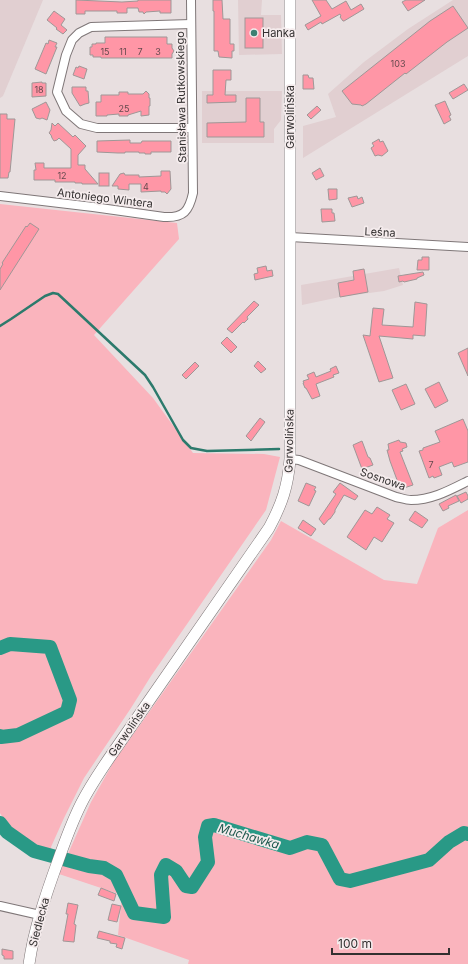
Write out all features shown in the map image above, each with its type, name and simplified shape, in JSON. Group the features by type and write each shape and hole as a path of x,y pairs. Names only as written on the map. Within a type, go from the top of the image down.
{"main road":[{"name":"Garwolińska","path":"51,880 81,805 94,781 269,528 284,497 290,459 290,0"},
{"name":"Siedlecka","path":"28,964 40,915 51,880"}],"street":[{"name":"Stanisława Rutkowskiego","path":"191,0 193,193"},
{"path":"191,24 91,27 79,33 72,40 66,55 57,92 66,111 81,124 97,128 192,128"},
{"name":"Antoniego Wintera","path":"0,196 174,217 186,212 191,203 193,193"},
{"name":"Leśna","path":"290,237 468,247"},
{"name":"Sosnowa","path":"290,459 299,460 396,497 410,500 427,499 444,493 468,481"},
{"path":"0,906 40,915"}],"shaded area":[{"path":"0,0 43,0 3,96 0,98"},
{"path":"238,0 262,0 261,15 281,15 282,54 239,55"},
{"path":"453,0 468,0 468,56 303,158 303,126 336,117 328,94 364,62 408,29"},
{"path":"202,91 282,91 281,120 274,129 274,143 202,143"},
{"path":"0,204 177,223 179,239 94,335 153,398 193,453 264,454 280,457 266,510 151,676 84,778 51,847 52,852 26,841 7,825 0,813"},
{"path":"399,268 403,285 384,291 340,297 302,305 301,285"},
{"path":"468,510 468,964 188,964 189,960 118,935 122,895 59,874 91,802 113,763 271,540 281,521 384,580 417,584 438,528"}],"building":[{"path":"76,0 122,2 138,0 171,0 171,13 160,13 160,11 146,12 144,14 143,12 139,12 138,8 127,8 127,13 117,13 117,11 85,11 85,14 76,14"},
{"path":"213,0 222,0 223,19 230,19 230,44 234,44 232,58 219,57 218,51 214,51"},
{"path":"312,0 326,0 332,9 346,1 351,10 361,4 364,9 344,21 340,17 340,14 322,24 321,22 308,30 305,25 321,16"},
{"path":"406,0 425,0 408,11 402,2"},
{"path":"453,6 468,28 447,42 406,74 405,73 366,104 362,106 352,104 342,91 430,21"},
{"path":"54,11 65,19 61,25 67,30 63,34 47,20"},
{"name":"Hanka","path":"245,18 263,18 263,48 245,48"},
{"path":"105,37 167,37 167,44 172,44 174,51 172,58 101,58 90,55 90,47 92,47 92,44 105,43"},
{"path":"49,40 57,43 55,47 57,47 46,74 35,69 46,43 48,44"},
{"path":"79,66 87,69 84,79 73,75 76,67 78,68"},
{"path":"213,70 231,70 231,80 226,80 225,95 236,95 236,102 207,103 207,95 213,95"},
{"path":"303,75 308,75 309,78 313,78 314,89 303,89"},
{"path":"32,83 46,83 46,96 32,97"},
{"path":"464,84 468,90 453,99 449,93"},
{"path":"72,87 86,87 86,91 88,91 89,103 80,106 72,93"},
{"path":"146,91 150,98 149,115 141,116 141,111 128,116 119,116 119,114 96,116 96,102 101,102 101,95 119,95 119,92 128,92 128,94 143,94"},
{"path":"246,98 260,98 260,122 264,122 264,137 207,137 207,123 246,122"},
{"path":"445,101 451,115 449,116 451,120 444,124 435,105"},
{"path":"46,102 50,110 47,120 36,118 32,109"},
{"path":"317,106 321,110 311,119 307,115"},
{"path":"0,114 7,114 7,119 15,119 10,172 8,178 0,178"},
{"path":"52,123 55,126 58,123 73,137 75,135 86,146 78,155 78,165 85,165 85,169 98,184 55,182 55,180 34,180 34,170 36,170 35,163 44,163 44,168 71,168 71,149 59,138 54,141 49,133"},
{"path":"379,139 380,142 383,141 388,151 382,156 375,156 371,148 374,146 372,143"},
{"path":"130,140 130,143 141,143 142,141 171,141 171,152 151,152 151,154 145,154 139,152 97,152 97,141"},
{"path":"320,168 324,176 316,180 312,173"},
{"path":"161,171 170,171 171,189 167,194 161,191 141,192 141,184 129,184 129,190 118,189 118,186 112,186 120,174 124,173 125,175 139,175 139,177 161,176"},
{"path":"99,173 109,173 109,186 99,186"},
{"path":"328,189 337,189 337,199 329,200"},
{"path":"357,196 358,199 362,197 364,203 352,207 348,198"},
{"path":"321,209 332,209 335,221 322,222"},
{"path":"30,223 39,229 0,290 0,269 3,264 2,263 26,226 27,227"},
{"path":"422,257 429,257 429,270 417,270 418,260 422,260"},
{"path":"266,266 267,271 272,270 273,276 255,280 254,274 258,273 257,268"},
{"path":"364,269 368,292 340,297 338,283 354,280 353,271"},
{"path":"423,272 424,275 417,279 399,282 398,276"},
{"path":"254,301 259,305 247,317 248,319 232,333 227,329"},
{"path":"415,302 427,304 425,336 413,335 413,339 379,336 393,378 379,382 363,335 370,336 373,308 384,309 382,325 413,327"},
{"path":"227,337 237,347 231,353 221,343"},
{"path":"468,348 468,376 458,353"},
{"path":"258,361 266,369 261,373 254,366"},
{"path":"195,362 199,366 186,379 182,375"},
{"path":"336,366 339,373 333,375 334,377 316,384 320,396 312,399 303,383 303,381 309,379 307,375 314,372 316,377 331,371 330,369"},
{"path":"439,382 448,401 435,408 425,389"},
{"path":"406,384 415,404 401,410 392,390"},
{"path":"260,418 265,422 251,441 246,436"},
{"path":"463,419 468,431 468,462 454,467 452,462 439,467 442,475 429,478 419,451 440,442 435,431"},
{"path":"399,440 400,442 406,443 407,447 402,449 403,451 400,452 413,485 404,488 404,486 400,488 387,450 389,450 388,444"},
{"path":"362,441 368,457 373,465 362,469 353,445"},
{"path":"306,483 316,487 314,490 316,491 309,506 298,501"},
{"path":"340,483 358,496 355,500 344,495 335,512 324,525 319,519 336,494 333,492"},
{"path":"466,492 468,499 461,503 457,496"},
{"path":"456,495 459,501 448,506 449,508 443,511 439,504"},
{"path":"377,507 390,515 387,519 394,523 382,542 374,537 366,550 347,537 365,510 372,514"},
{"path":"415,511 428,520 422,528 409,520"},
{"path":"303,520 316,529 311,536 298,528"},
{"path":"101,888 116,894 114,901 98,895"},
{"path":"68,903 78,905 74,924 76,925 74,942 63,941 68,914 66,914"},
{"path":"112,904 121,906 117,922 108,920"},
{"path":"99,931 125,938 122,949 116,947 117,944 97,938"},
{"path":"2,949 13,951 13,959 4,959"}],"waterway":[{"path":"0,326 45,296 53,293 58,294 145,375 183,440 191,448 207,451 279,449"},
{"name":"Muchawka","path":"0,648 10,644 50,647 70,700 67,712 18,735 0,736"},
{"name":"Muchawka","path":"0,823 7,832 34,851 89,866 104,868 116,875 134,913 164,917 161,875 166,865 176,871 186,886 192,887 208,862 205,837 208,826 214,825 290,848 307,842 322,845 340,879 350,881 429,860 449,842 464,833 468,834"}],"place":[{"name":"Hanka","path":"254,33"}]}
